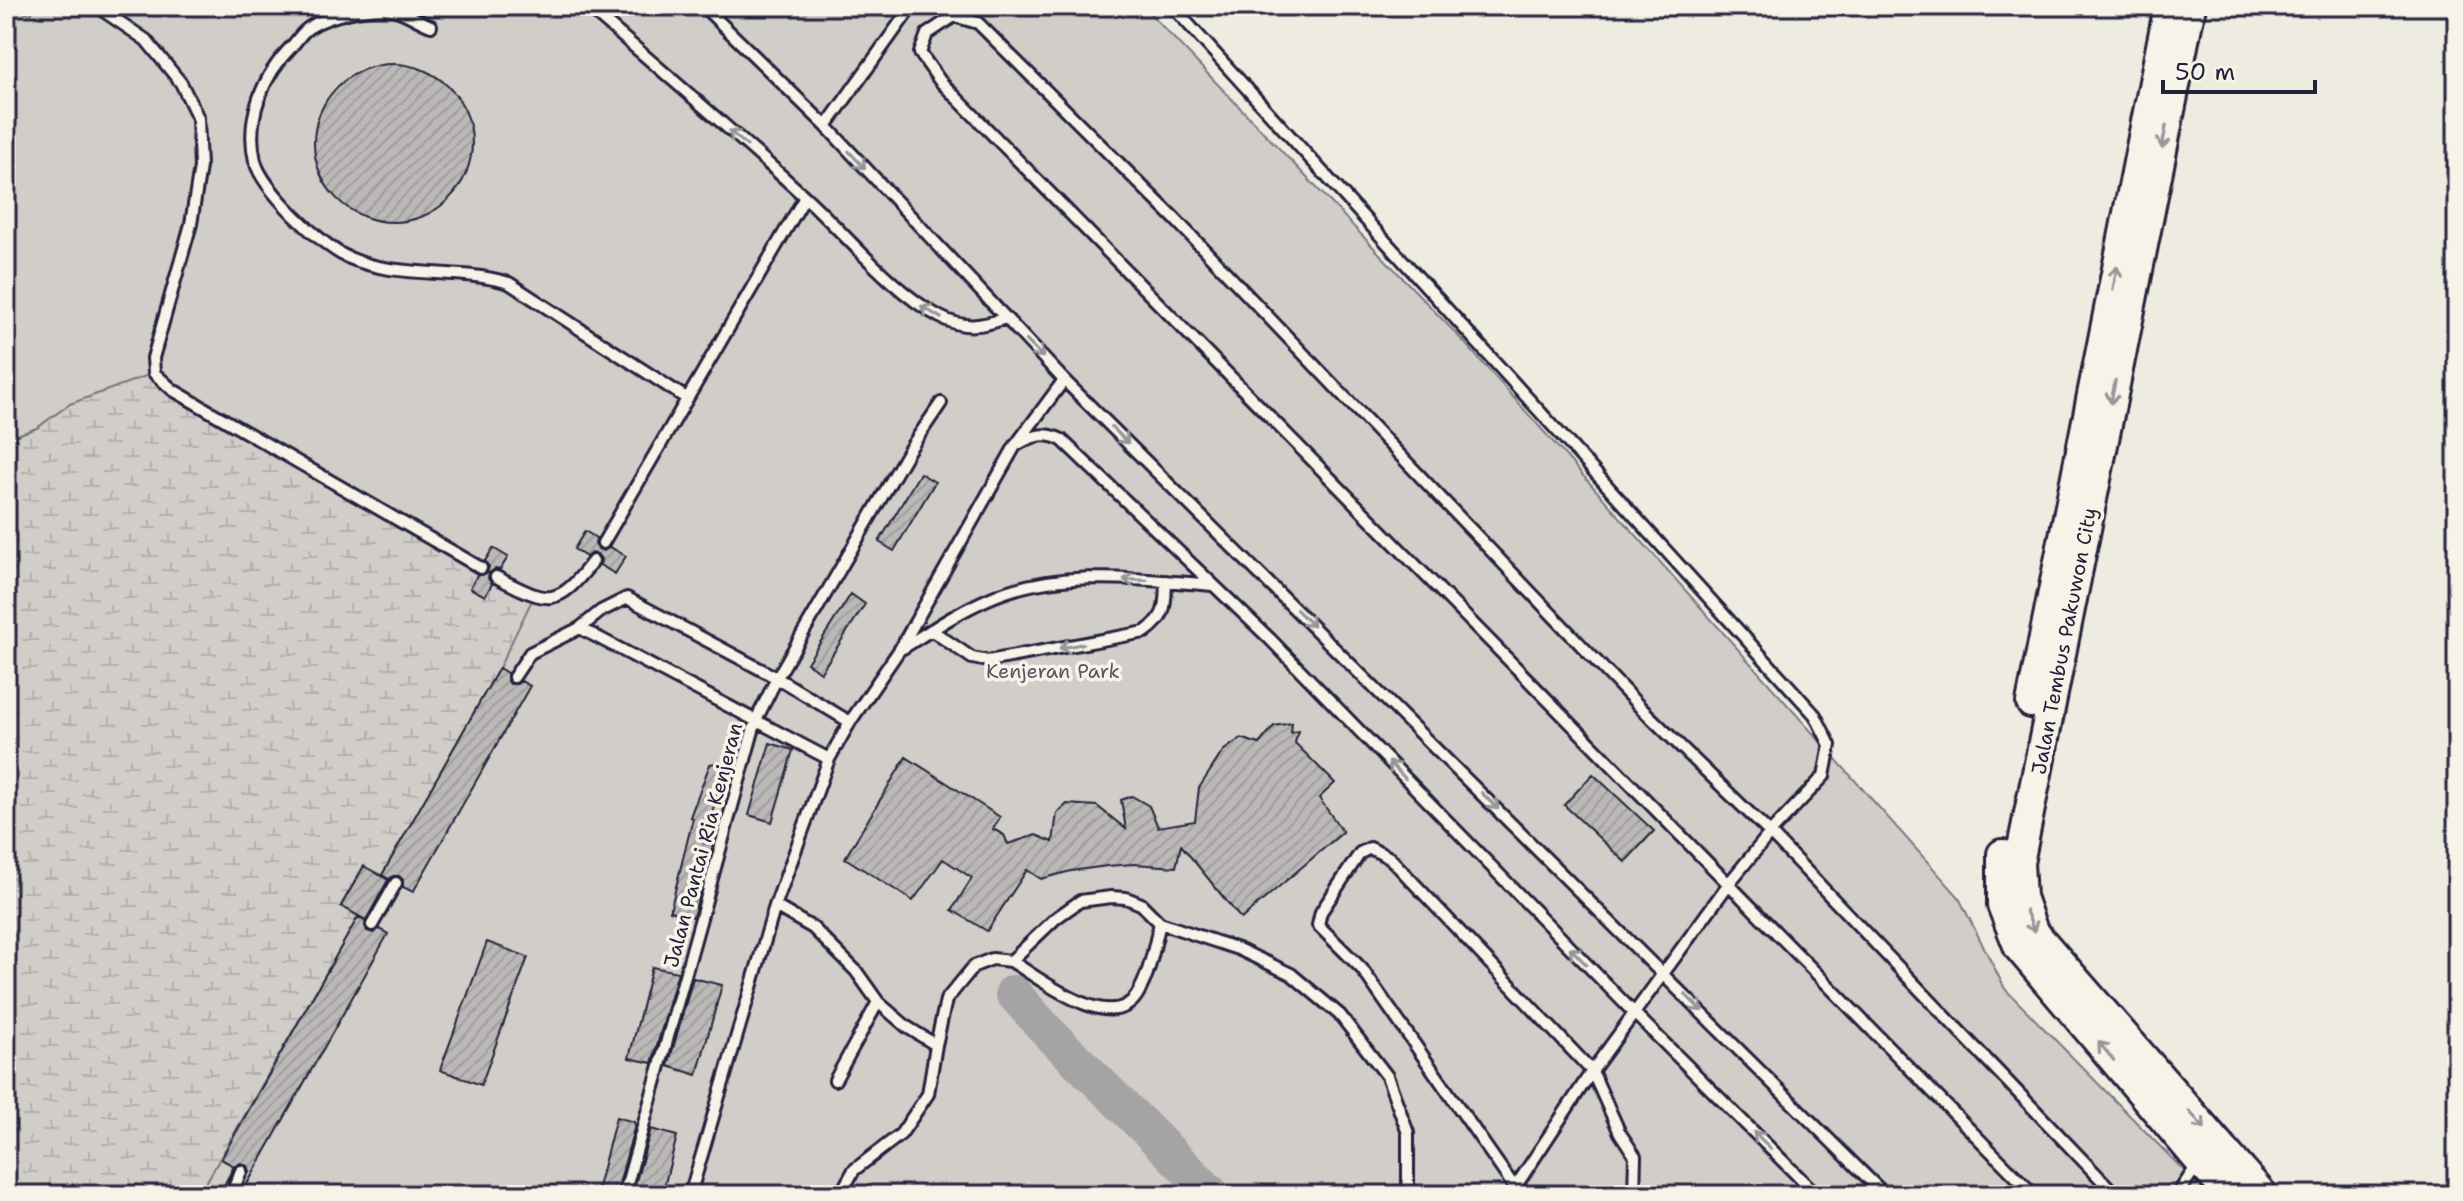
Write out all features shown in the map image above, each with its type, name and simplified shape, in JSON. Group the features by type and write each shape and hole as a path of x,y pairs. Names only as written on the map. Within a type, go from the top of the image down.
{"street":[{"name":"Jalan Tembus Pakuwon City","path":"2169,6 2000,862 2002,905 2019,948 2227,1194"},
{"name":"Jalan Tembus Pakuwon City","path":"2191,6 2019,863 2021,897 2033,931 2263,1195"}],"lane":[{"path":"587,6 805,197 913,301 943,319 968,327 987,325 1005,318"},
{"path":"703,6 826,126 1064,380 1885,1195"},
{"path":"826,126 912,6"},
{"path":"1172,6 1815,715 1830,745 1824,776 1770,833 1730,882 1592,1071 1512,1191 1362,969 1318,925 1321,912 1360,853 1370,848 1390,858 1592,1071 1620,1133 1635,1156 1634,1195"},
{"path":"431,26 394,9 354,11 310,27 293,44 266,78 252,122 255,163 271,191 302,223 345,256 395,271 483,275 509,283 686,398"},
{"path":"105,12 146,40 181,83 198,118 200,167 191,224 153,358 154,373 173,390 481,568"},
{"path":"2034,1195 1730,882 1102,249 940,81 920,53 927,34 954,16 978,23 1175,219 1641,708 1770,833 2116,1195"},
{"path":"603,543 805,197"},
{"path":"690,1195 775,906 829,759 850,722 900,649 1015,446 1064,380"},
{"name":"Jalan Pantai Ria Kenjeran","path":"624,1195 756,720 777,678 909,450 941,403"},
{"path":"1015,446 1031,435 1052,435 1062,440 1270,639 1635,1014 1817,1195"},
{"path":"496,577 534,596 557,597 572,589 593,561"},
{"path":"900,649 989,598 1047,581 1112,579 1213,585"},
{"path":"931,630 972,658 988,661 1145,632 1156,623 1164,610 1166,581"},
{"path":"514,677 530,653 580,628 601,611 627,598 777,678 850,722"},
{"path":"580,628 829,759"},
{"path":"372,925 396,883"},
{"path":"1011,961 1056,918 1080,901 1126,898 1141,904 1160,923 1238,949 1291,974 1340,1015 1387,1076 1408,1133 1408,1186 1405,1195"},
{"path":"775,906 813,928 856,971 878,1002 907,1027 936,1045"},
{"path":"840,1195 854,1170 901,1134 928,1094 946,1000 974,966 992,959 1011,961 1084,1003 1102,1010 1120,1010 1135,999 1143,984 1160,923"},
{"path":"835,1080 878,1002"},
{"path":"2177,1195 2200,1162"},
{"path":"234,1188 241,1171"}],"green space":[{"name":"Kenjeran Park","path":"6,6 31,14 36,6 1143,6 1463,341 1958,896 2005,989 2208,1195 199,1195 357,917 341,906 364,866 382,874 499,668 70,404 37,428 6,439"},
{"path":"154,373 173,390 534,596 499,668 382,875 363,867 341,905 358,917 199,1195 6,1195 6,439 37,428 70,404"}],"building":[{"path":"393,64 423,70 449,87 466,113 472,143 466,173 449,199 423,216 393,222 363,216 337,199 320,173 314,143 320,113 337,87 363,70"},
{"path":"920,473 935,482 894,551 879,542"},
{"path":"585,531 596,538 598,549 604,551 610,547 626,556 615,574 600,565 601,559 597,554 591,553 586,557 574,549"},
{"path":"493,548 508,557 500,570 489,573 492,584 485,596 470,588 477,575 487,573 489,567 485,561"},
{"path":"851,594 865,604 821,672 807,663"},
{"path":"499,668 507,673 510,684 521,681 530,686 413,892 403,887 399,876 389,879 382,875"},
{"path":"1292,723 1291,733 1298,731 1295,743 1335,783 1319,798 1343,832 1241,919 1181,845 1176,867 1107,866 1041,879 1027,870 987,931 952,910 972,878 943,859 913,901 845,858 906,757 1000,817 993,829 1004,835 1008,844 1036,835 1053,842 1057,813 1067,804 1097,806 1126,829 1121,800 1132,796 1149,806 1158,827 1195,821 1199,788 1223,751 1241,738 1259,744 1274,726"},
{"path":"770,743 793,750 772,822 749,815"},
{"path":"726,762 704,843 713,845 693,917 670,911 693,818 690,817 710,764"},
{"path":"1593,774 1654,831 1625,862 1564,805"},
{"path":"364,866 388,880 366,920 341,906"},
{"path":"358,917 365,921 367,931 373,933 379,929 388,934 241,1195 238,1195 249,1171 241,1163 234,1167 227,1185 230,1195 219,1195 234,1166 221,1159"},
{"path":"487,942 528,957 481,1085 440,1070"},
{"path":"652,967 678,972 652,1063 629,1058"},
{"path":"693,978 722,985 697,1075 668,1066"},
{"path":"616,1117 635,1125 616,1195 596,1195"},
{"path":"651,1129 677,1136 662,1195 632,1195"}],"waterway":[{"path":"1013,993 1048,1032 1213,1195"}]}
